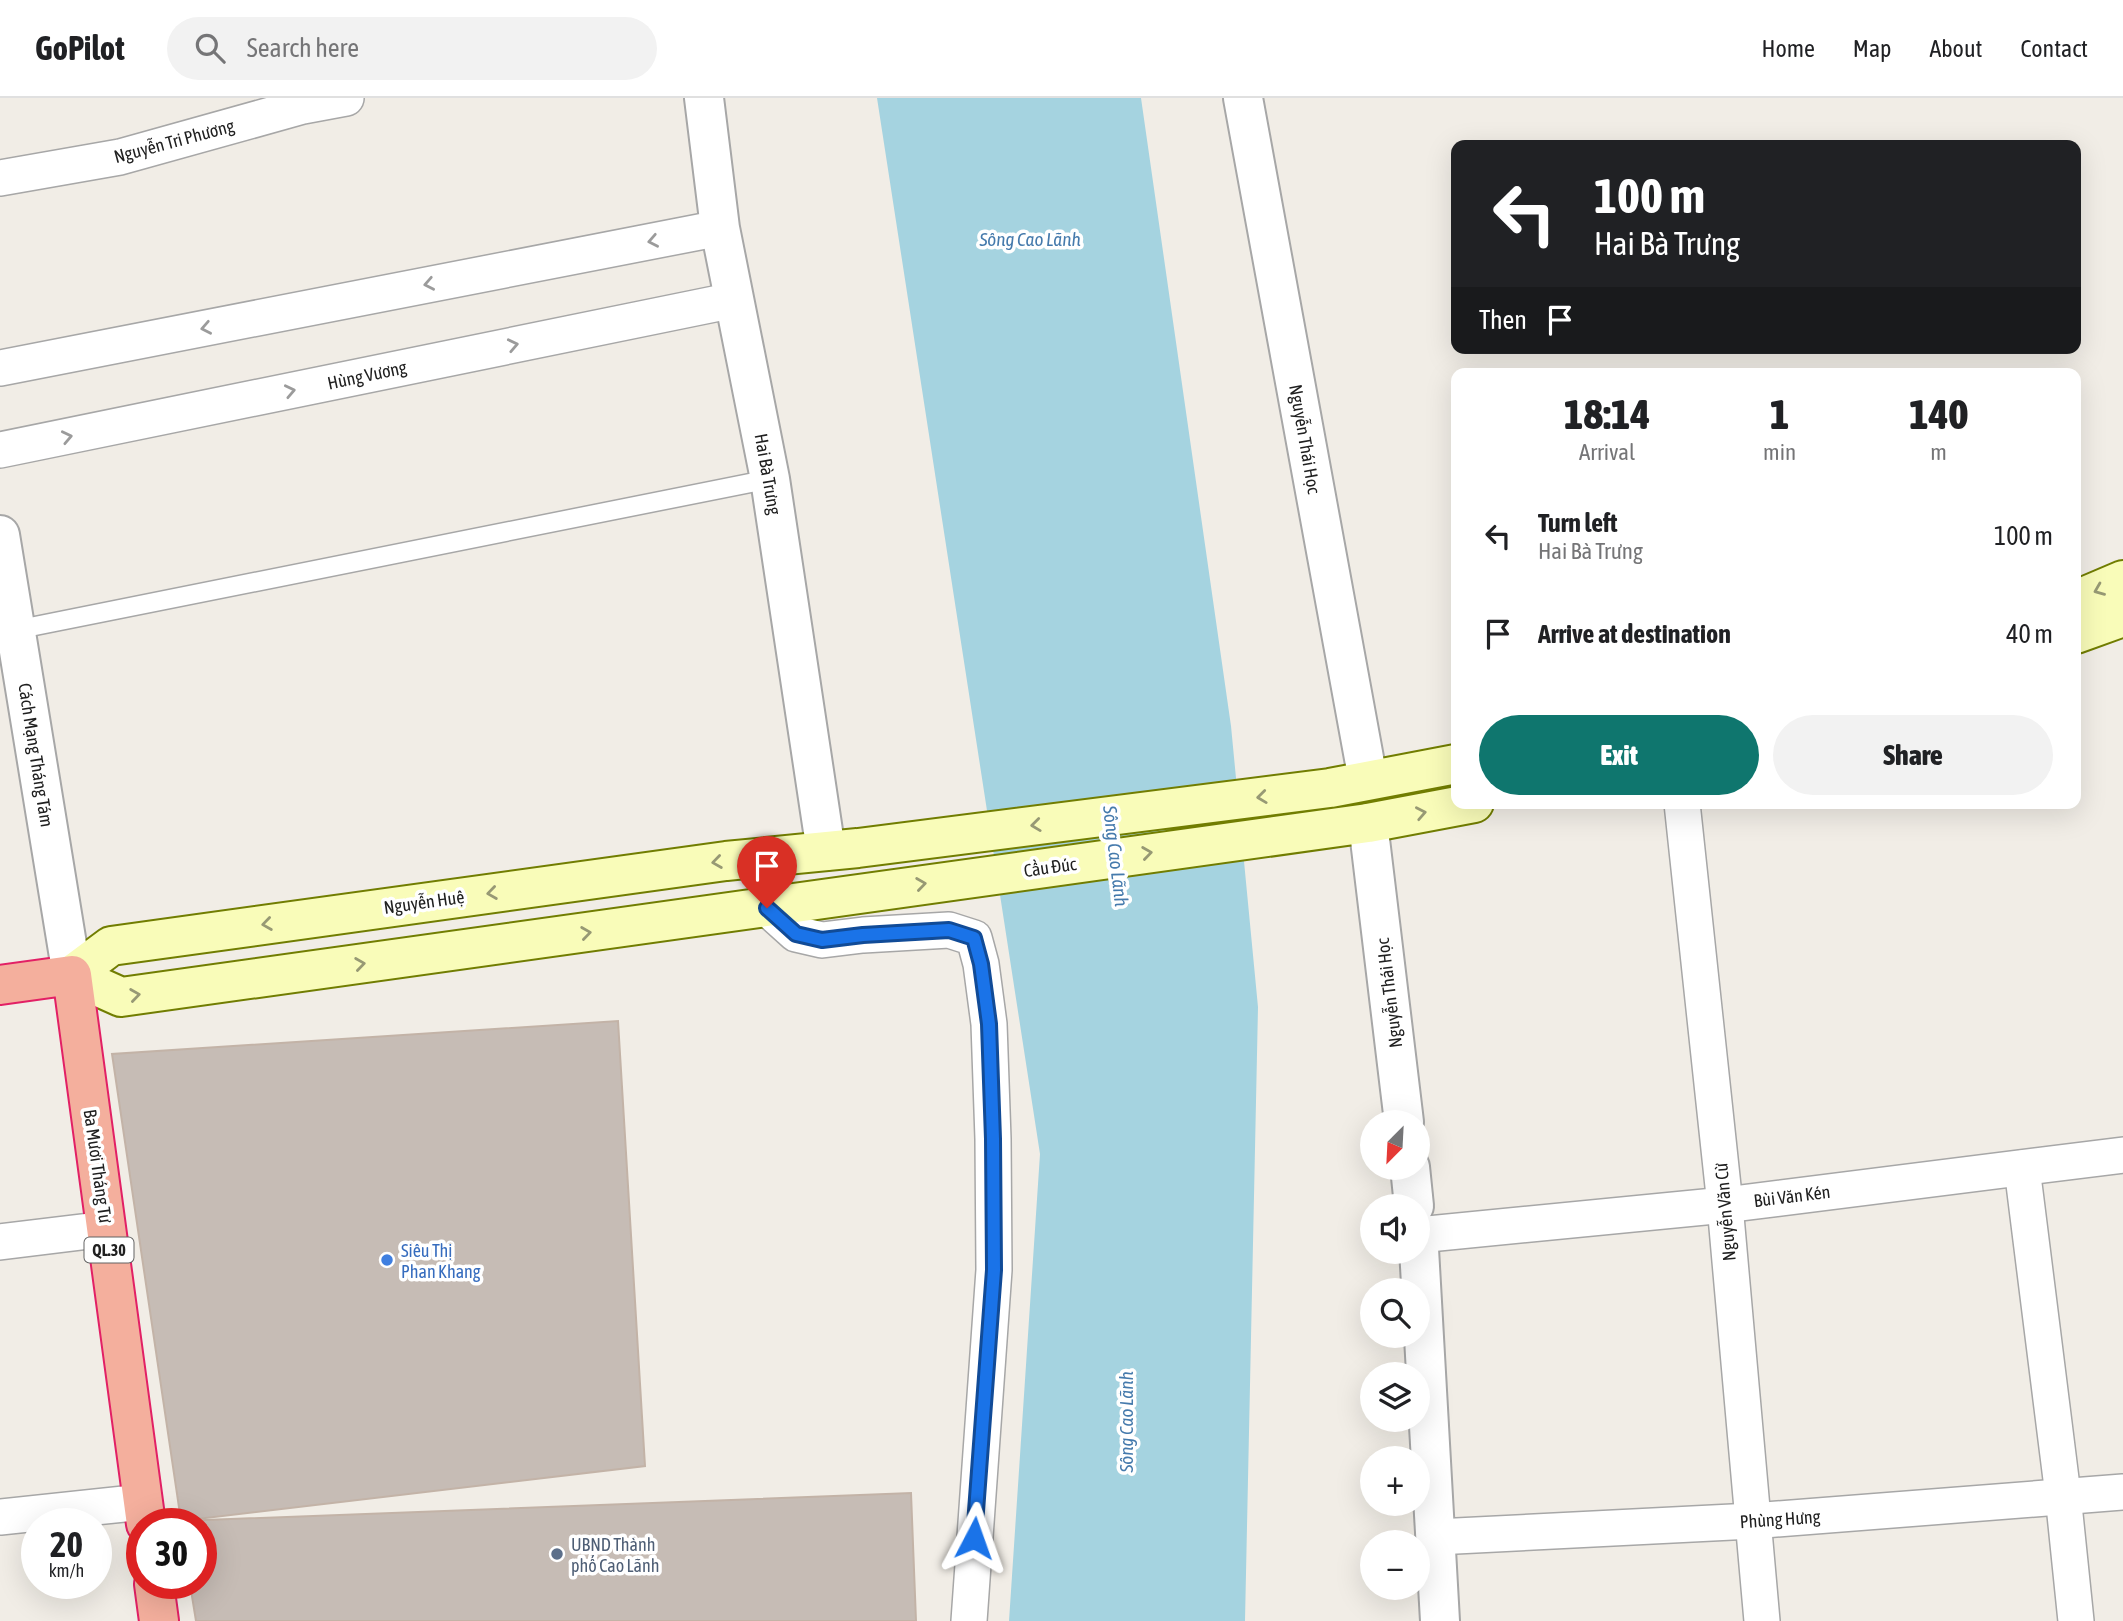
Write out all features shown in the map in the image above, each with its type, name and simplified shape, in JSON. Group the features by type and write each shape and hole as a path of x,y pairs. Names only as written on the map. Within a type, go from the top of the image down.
{"highway":[{"name":"Nguyễn Huệ","path":"0,985 72,975"},
{"name":"Ba Mươi Tháng Tư","path":"72,975 143,1508"},
{"path":"156,1599 159,1621"}],"main road":[{"path":"2081,598 2123,580"},
{"path":"2081,632 2123,617"},
{"path":"842,849 1330,788 1451,765"},
{"name":"Cầu Đúc","path":"72,975 121,997 1368,823 1451,807"},
{"name":"Nguyễn Huệ","path":"72,975 111,946 726,861 842,849"}],"street":[{"name":"Nguyễn Tri Phương","path":"0,178 120,157 302,102 346,98"},
{"name":"Hai Bà Trưng","path":"704,98 720,228 842,849"},
{"name":"Nguyễn Thái Học","path":"1243,98 1368,780"},
{"path":"0,368 720,228"},
{"name":"Hùng Vương","path":"0,450 734,300"},
{"name":"Cách Mạng Tháng Tám","path":"0,535 72,975"},
{"name":"Nguyễn Văn Cừ","path":"1683,809 1726,1205 1762,1621"},
{"name":"Nguyễn Thái Học","path":"1368,823 1403,1110"},
{"path":"767,908 796,934 822,940 949,930 974,938 981,964 989,1024 994,1270 969,1621"},
{"name":"Bùi Văn Kén","path":"1430,1232 1726,1205 2123,1155"},
{"path":"2022,1168 2076,1621"},
{"path":"0,1242 106,1229"},
{"path":"1420,1264 1440,1621"},
{"name":"Phùng Hưng","path":"1436,1537 1752,1521 2123,1492"},
{"path":"0,1517 126,1514"}],"lane":[{"path":"15,630 770,479"}],"water":[{"name":"Sông Cao Lãnh","path":"877,98 1141,98 1231,726 1258,1007 1245,1621 1009,1621 1040,1154"}],"building":[{"name":"Siêu Thị Phan Khang","path":"618,1021 645,1466 217,1517 217,1508 179,1508 112,1054"},
{"name":"UBND Thành phố Cao Lãnh","path":"911,1493 916,1621 196,1621 192,1599 217,1599 217,1520"}],"place":[{"name":"Siêu Thị Phan Khang","path":"387,1260"},
{"name":"UBND Thành phố Cao Lãnh","path":"557,1554"}],"route":[{"path":"767,908 796,934 822,940 949,930 974,938 981,964 989,1024 994,1270 974,1538"}]}
